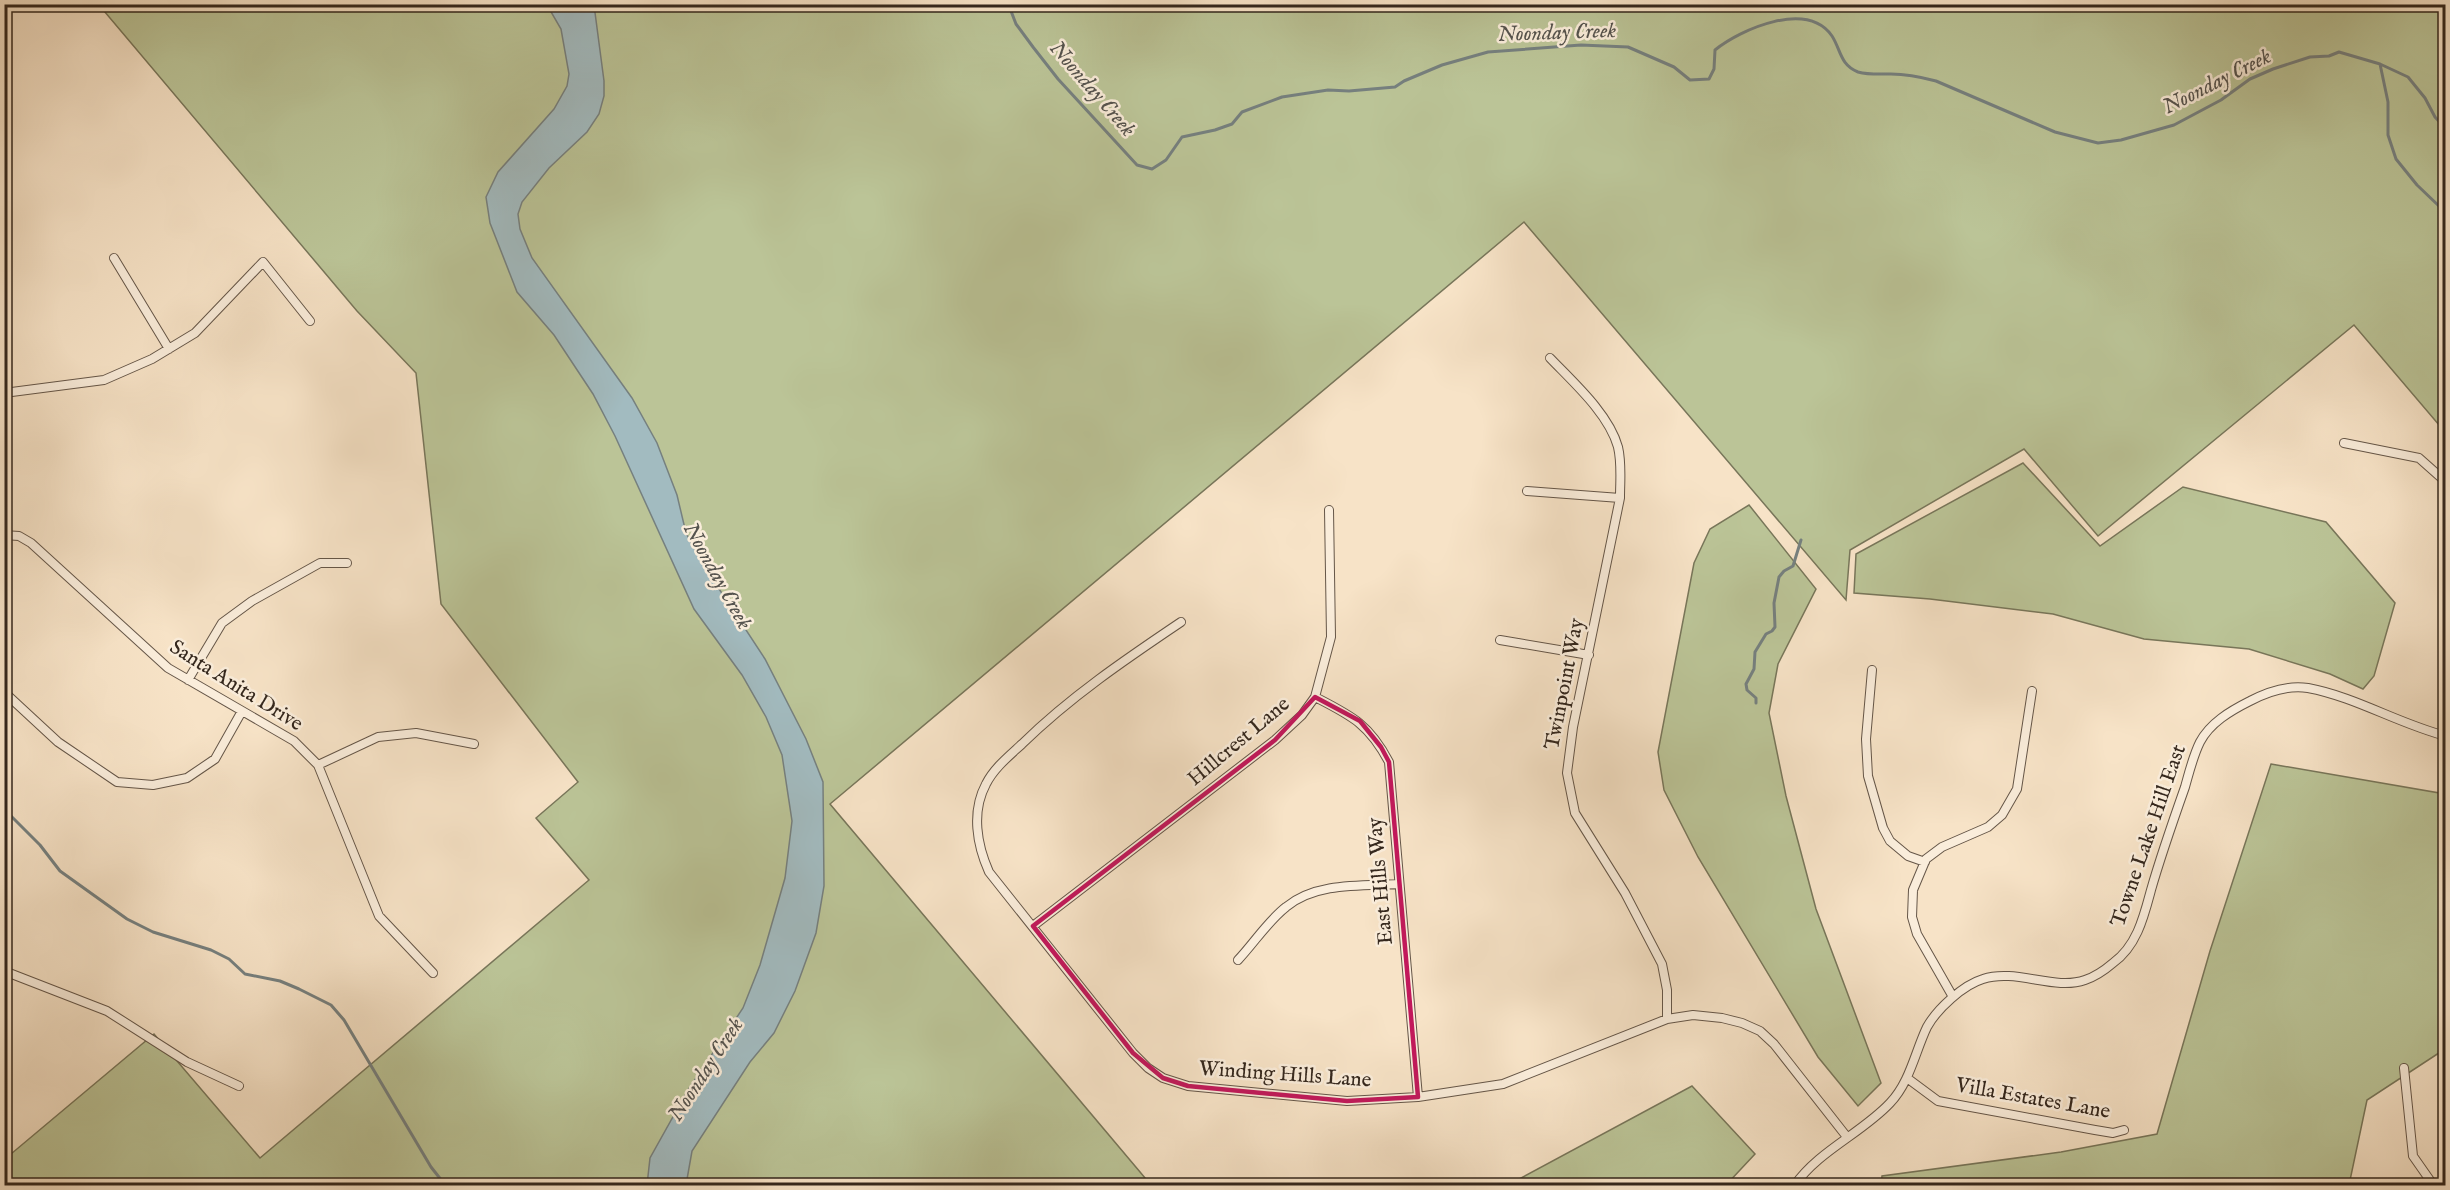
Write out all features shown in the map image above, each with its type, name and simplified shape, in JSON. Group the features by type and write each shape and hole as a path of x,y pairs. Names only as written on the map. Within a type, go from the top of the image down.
{"street":[{"path":"114,258 169,349"},
{"path":"4,393 104,380 169,349 195,333 263,262 310,321"},
{"name":"Twinpoint Way","path":"1550,358 1584,394 1612,433 1622,471 1620,498 1573,727 1567,773 1570,793 1575,813 1625,892 1662,964 1667,990 1667,1019"},
{"path":"2344,443 2419,458 2445,482"},
{"path":"1527,491 1620,498"},
{"name":"Hillcrest Lane","path":"1033,926 1275,740 1302,716 1315,697 1331,637 1329,510"},
{"name":"Santa Anita Drive","path":"4,534 19,537 31,543 168,668 294,741 318,765 379,916 433,973"},
{"path":"188,680 222,623 252,601 320,563 347,563"},
{"name":"Winding Hills Lane","path":"1181,622 1119,664 1039,727 997,768 985,785 979,802 977,825 981,855 989,872 1133,1053 1148,1068 1163,1078 1188,1086 1216,1090 1347,1101 1418,1097 1503,1084 1667,1019 1693,1015 1722,1018 1760,1031 1774,1044 1847,1137"},
{"path":"1500,640 1589,655"},
{"path":"1872,670 1866,739 1868,776 1883,828 1890,841 1908,856 1925,862"},
{"name":"Towne Lake Hill East","path":"1794,1185 1824,1156 1891,1102 1907,1078 1928,1026 1953,997 1983,979 2003,975 2070,983 2086,980 2115,963 2129,948 2141,925 2159,862 2200,742 2214,724 2232,710 2262,694 2286,688 2307,688 2363,706 2419,729 2445,736"},
{"path":"1953,997 1917,934 1912,917 1913,890 1925,862 1942,847 1988,827 2002,816 2017,789 2032,691"},
{"path":"4,692 58,742 117,782 153,785 187,778 215,759 242,711"},
{"name":"East Hills Way","path":"1315,697 1360,721 1381,747 1389,762 1418,1097"},
{"path":"318,765 378,737 417,733 474,744"},
{"path":"1239,960 1285,908 1297,900 1323,889 1399,884"},
{"path":"4,971 107,1011 187,1062 239,1086"},
{"path":"2404,1068 2413,1156 2434,1185"},
{"name":"Villa Estates Lane","path":"1907,1078 1938,1101 2113,1133 2124,1130"}],"highlighted area":[{"path":"1315,697 1360,721 1381,747 1389,762 1418,1097 1347,1101 1188,1086 1163,1078 1133,1053 1033,926 1275,740"}],"green space":[{"path":"99,5 2445,5 2445,432 2354,325 2098,536 2024,449 1850,550 1846,600 1524,222 830,804 1151,1185 5,1186 5,1159 154,1034 260,1158 589,880 536,818 578,782 441,604 416,373 357,311"},
{"path":"2023,463 2100,546 2183,487 2326,522 2395,603 2374,676 2363,689 2330,674 2249,649 2144,639 2053,614 1930,599 1854,593 1856,554"},
{"path":"1749,505 1816,589 1778,664 1769,713 1786,796 1816,909 1881,1083 1858,1106 1818,1057 1698,857 1664,790 1658,752 1694,563 1710,529"},
{"path":"2271,764 2445,794 2445,1049 2367,1100 2349,1185 1881,1186 1882,1176 2061,1152 2157,1134 2210,951"},
{"path":"1692,1086 1755,1154 1726,1185 1508,1185"}],"water":[{"path":"547,5 594,5 604,96 599,114 587,132 549,168 522,202 518,214 520,229 532,258 632,398 657,443 677,495 686,533 704,566 765,659 806,739 823,782 824,886 816,933 795,991 774,1033 750,1062 692,1151 686,1185 647,1185 650,1158 688,1090 743,1008 760,965 785,878 792,821 782,755 766,717 742,675 694,609 615,436 593,394 554,335 517,292 490,223 486,197 498,172 554,109 567,86 569,74 561,29"}],"waterway":[{"name":"Noonday Creek","path":"1013,4 1011,11 1016,24 1058,79 1137,165 1152,169 1166,160 1182,137 1232,124 1242,112 1282,97 1328,90 1349,91 1395,87 1442,65 1488,52 1581,45 1628,47 1674,67 1690,80 1709,79 1714,69 1715,50 1757,27 1791,19 1807,20 1821,25 1832,36 1844,61 1858,72 1908,75 1936,81 2055,132 2098,143 2121,140 2174,125 2221,100 2250,79 2310,57 2329,56 2339,52 2380,64 2408,77 2425,98 2435,117 2446,129"},
{"name":"Noonday Creek","path":"2380,64 2388,102 2388,135 2396,159 2417,185 2440,207 2446,209"},
{"path":"1756,703 1756,698 1747,690 1746,684 1754,669 1755,652 1766,634 1775,627 1774,603 1779,577 1793,566 1801,540"},
{"path":"4,809 40,845 60,871 127,919 153,932 211,950 229,959 245,974 280,981 331,1005 344,1020 431,1167 446,1186"}]}
